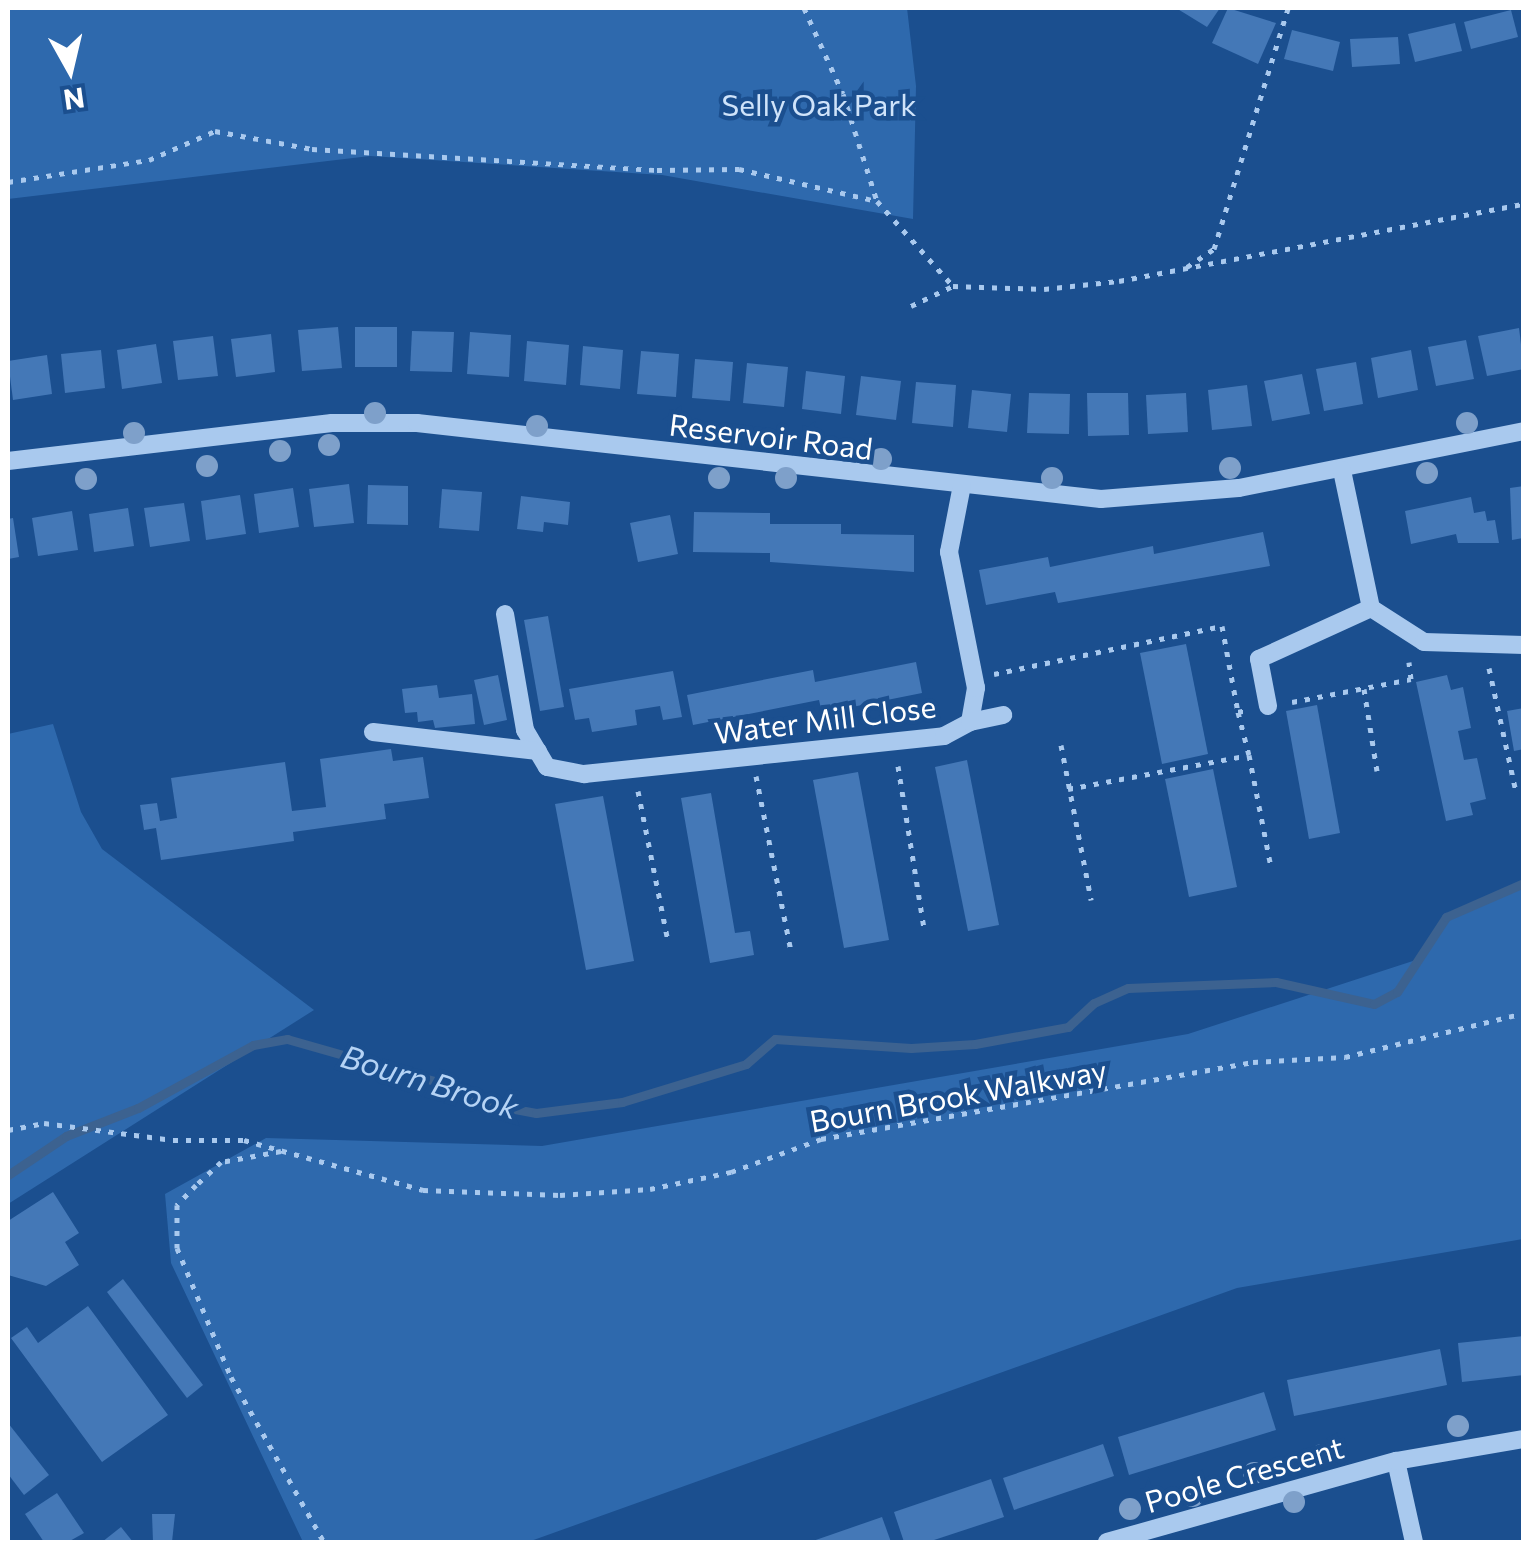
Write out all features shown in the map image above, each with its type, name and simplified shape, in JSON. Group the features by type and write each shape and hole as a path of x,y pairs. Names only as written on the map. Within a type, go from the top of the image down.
{"street":[{"name":"Reservoir Road","path":"8,461 332,423 417,423 1101,499 1239,488 1524,431"},
{"path":"1342,470 1372,608 1424,642 1524,645"},
{"name":"Water Mill Close","path":"538,751 547,767 584,774 894,743 944,736 970,722 976,688 948,552 962,485"},
{"path":"1268,706 1260,659 1372,608"},
{"path":"505,614 526,730 538,751"},
{"path":"970,722 1003,715"},
{"path":"373,732 538,751"},
{"name":"Poole Crescent","path":"1107,1542 1396,1461 1524,1439"},
{"path":"1396,1461 1414,1542"}],"path":[{"path":"804,8 843,94 877,202 953,286"},
{"path":"1185,269 1214,249 1288,8"},
{"path":"8,182 148,160 214,131 312,149 657,170 739,169 877,202"},
{"path":"912,306 953,286 1044,288 1185,269 1524,204"},
{"path":"991,675 1222,626"},
{"path":"1268,706 1412,679 1404,630"},
{"path":"1484,646 1516,792"},
{"path":"1364,689 1377,770"},
{"path":"1238,712 1271,867"},
{"path":"894,743 924,928"},
{"path":"1061,746 1091,900"},
{"path":"1068,789 1249,755"},
{"path":"753,759 792,951"},
{"path":"633,768 668,941"},
{"name":"Bourn Brook Walkway","path":"8,1130 44,1122 144,1137 213,1136 284,1150 423,1190 560,1195 650,1189 731,1172 820,1139 1253,1062 1345,1057 1524,1013"},
{"name":"Bourn Brook Walkway","path":"284,1150 221,1162 177,1206 177,1248 231,1377 324,1542"}],"green space":[{"name":"Selly Oak Park","path":"8,8 907,8 916,86 913,219 662,175 370,156 8,199"},
{"path":"53,724 81,812 102,849 314,1010 8,1204 8,734"},
{"path":"1523,883 1523,1239 1237,1288 528,1542 303,1542 171,1263 165,1194 266,1138 542,1146 1188,1034 1419,959 1446,917"}],"building":[{"path":"1176,8 1220,8 1207,27"},
{"path":"1228,8 1276,23 1258,64 1212,43"},
{"path":"1511,10 1518,37 1471,49 1464,22"},
{"path":"1455,23 1462,51 1415,62 1408,34"},
{"path":"1292,30 1340,42 1333,71 1284,59"},
{"path":"1398,37 1400,64 1352,67 1350,39"},
{"path":"338,327 342,368 302,371 298,330"},
{"path":"355,327 397,327 397,367 355,367"},
{"path":"1519,328 1524,369 1487,376 1478,336"},
{"path":"412,331 454,332 452,372 410,371"},
{"path":"470,332 511,335 509,377 467,374"},
{"path":"271,334 275,372 236,377 231,339"},
{"path":"213,336 218,376 178,380 173,341"},
{"path":"1466,340 1474,379 1436,386 1428,347"},
{"path":"527,341 569,345 566,385 524,381"},
{"path":"156,344 162,383 122,389 117,350"},
{"path":"583,346 623,350 620,389 580,385"},
{"path":"101,350 105,388 65,393 61,354"},
{"path":"1411,350 1418,390 1378,398 1371,358"},
{"path":"641,351 679,354 676,397 637,394"},
{"path":"47,355 52,394 13,400 8,361"},
{"path":"695,359 733,362 730,401 692,398"},
{"path":"1356,362 1363,404 1324,411 1316,369"},
{"path":"747,363 788,367 784,407 743,403"},
{"path":"806,371 845,376 841,414 802,409"},
{"path":"1302,374 1310,414 1272,421 1264,381"},
{"path":"861,376 901,381 896,420 856,415"},
{"path":"916,382 956,385 953,427 912,423"},
{"path":"1247,385 1252,426 1212,430 1208,390"},
{"path":"972,390 1011,394 1007,432 968,428"},
{"path":"1029,393 1070,394 1069,434 1027,433"},
{"path":"1087,393 1128,393 1129,435 1088,436"},
{"path":"1186,393 1188,432 1148,434 1146,395"},
{"path":"349,484 354,523 314,527 309,489"},
{"path":"368,485 408,486 408,525 367,524"},
{"path":"1524,486 1523,538 1512,540 1510,488"},
{"path":"293,488 299,527 259,533 254,494"},
{"path":"442,489 482,492 479,531 439,528"},
{"path":"240,495 246,534 206,540 201,501"},
{"path":"521,496 570,502 568,525 544,522 543,532 517,529"},
{"path":"1471,497 1474,513 1485,511 1487,521 1495,520 1499,543 1458,543 1456,534 1411,544 1405,511"},
{"path":"184,503 190,541 150,547 144,508"},
{"path":"128,508 134,546 94,552 89,514"},
{"path":"72,511 78,550 38,556 32,518"},
{"path":"694,512 770,513 770,524 841,524 841,534 914,535 914,572 770,562 770,553 693,552"},
{"path":"670,515 678,554 638,562 630,523"},
{"path":"13,518 19,557 8,559 8,519"},
{"path":"1263,532 1270,566 1058,603 1055,592 986,605 979,570 1048,557 1050,567 1153,546 1154,554"},
{"path":"548,616 564,707 540,711 524,620"},
{"path":"1186,644 1208,754 1162,764 1140,653"},
{"path":"916,662 922,693 822,713 819,700 693,725 687,695 813,670 815,682"},
{"path":"673,671 682,717 663,720 660,706 635,710 637,725 592,732 589,718 575,720 569,689"},
{"path":"498,675 507,720 484,725 474,680"},
{"path":"1447,675 1451,690 1463,687 1471,728 1458,731 1464,760 1477,758 1486,799 1470,803 1473,815 1446,821 1416,682"},
{"path":"437,685 439,698 472,694 475,724 435,728 433,720 418,722 417,712 405,713 402,689"},
{"path":"1317,705 1340,833 1309,839 1286,711"},
{"path":"1524,708 1524,749 1514,751 1507,711"},
{"path":"391,749 393,761 423,757 429,798 384,804 386,819 293,832 294,841 161,860 156,828 144,830 140,805 157,803 160,821 177,818 171,778 285,762 292,811 326,807 320,759"},
{"path":"967,760 999,925 968,931 935,767"},
{"path":"1213,769 1237,887 1189,897 1165,779"},
{"path":"858,772 889,940 844,948 813,780"},
{"path":"711,793 735,933 750,931 754,955 710,963 681,798"},
{"path":"603,796 634,961 586,970 555,804"},
{"path":"53,1192 79,1233 65,1242 79,1265 46,1286 8,1275 8,1221"},
{"path":"123,1279 203,1385 187,1398 107,1292"},
{"path":"88,1306 168,1415 102,1462 11,1338 27,1327 38,1343"},
{"path":"1524,1336 1524,1375 1462,1382 1458,1343"},
{"path":"1440,1349 1447,1385 1294,1416 1287,1380"},
{"path":"1264,1392 1276,1430 1129,1475 1118,1437"},
{"path":"8,1423 49,1475 24,1495 8,1474"},
{"path":"1103,1444 1114,1476 1014,1510 1003,1478"},
{"path":"991,1479 1004,1517 928,1542 904,1542 894,1512"},
{"path":"57,1493 84,1533 68,1542 44,1542 25,1514"},
{"path":"152,1514 175,1514 172,1542 153,1542"},
{"path":"882,1517 891,1542 810,1542"},
{"path":"121,1527 133,1542 102,1542"}],"waterway":[{"name":"Bourn Brook","path":"8,1175 66,1136 138,1108 253,1045 287,1039 449,1085 477,1102 536,1113 622,1102 746,1064 775,1039 911,1048 975,1044 1068,1027 1094,1003 1128,988 1276,982 1374,1004 1397,992 1446,917 1524,883"}]}
